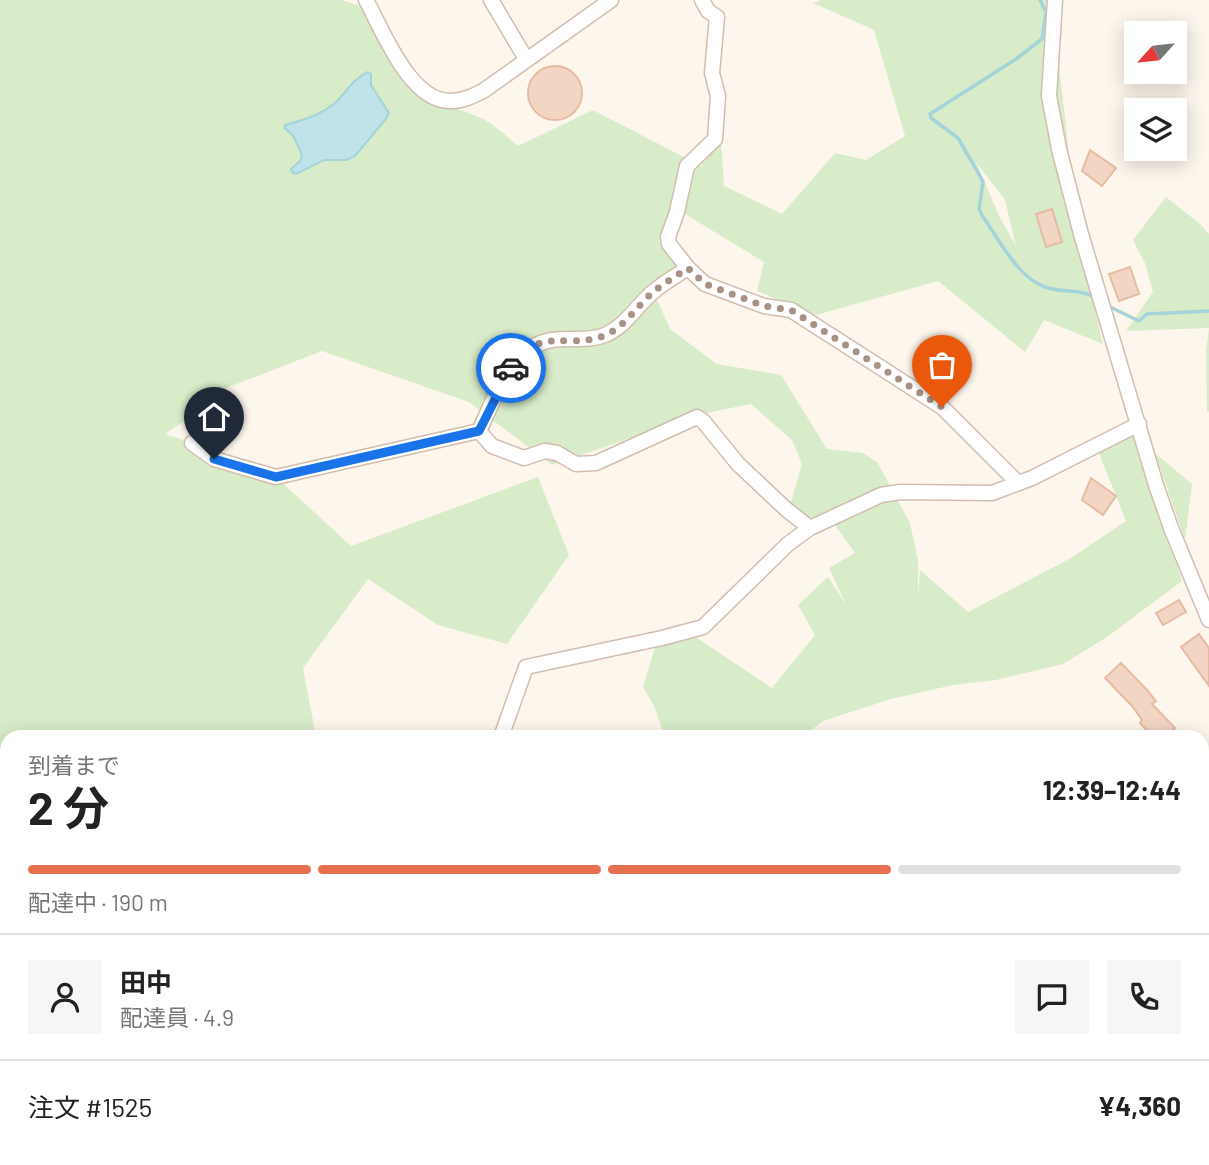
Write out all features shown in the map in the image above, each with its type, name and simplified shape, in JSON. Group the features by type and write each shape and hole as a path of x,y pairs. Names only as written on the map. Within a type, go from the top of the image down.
{"street":[{"path":"366,0 402,68 431,96 449,102 466,99 483,91 610,0"},
{"path":"491,0 526,59"},
{"path":"702,0 708,10 717,17 712,73 718,96 715,139 687,166 677,212 668,237 669,244 705,284 764,306 791,310 942,407 1018,483"},
{"path":"1055,0 1049,96 1059,149 1081,234 1171,528 1209,620"},
{"path":"479,431 510,369 520,355 534,344 554,340 591,339 611,332 653,292 688,268"},
{"path":"479,431 492,446 524,458 545,451 557,453 576,464 596,463 697,418 704,421 738,464 810,528"},
{"path":"504,730 526,667 662,638 703,626 788,544 810,528 881,495 900,492 992,493 1139,424"},
{"path":"192,443 214,459 276,477 479,431"}],"green space":[{"path":"0,0 342,0 363,7 399,73 421,96 484,120 518,146 593,110 701,166 721,139 724,186 782,214 835,153 866,160 905,136 874,30 813,3 821,0 1049,0 1053,12 1080,251 1093,289 1092,298 1103,344 1044,320 1025,352 938,281 816,315 757,291 764,262 675,208 661,240 678,265 654,293 670,329 717,364 781,375 827,449 863,453 877,462 910,523 918,560 918,597 920,570 968,612 1071,558 1126,521 1099,453 1134,433 1182,581 1107,637 1063,664 996,680 953,685 891,699 823,721 811,730 663,730 654,706 643,687 656,644 694,636 772,688 815,635 798,605 828,577 846,605 829,568 855,553 835,525 803,541 789,509 802,464 792,440 751,404 701,414 552,465 469,402 322,351 213,393 199,411 165,434 192,443 207,466 276,477 351,546 538,477 569,555 507,644 438,625 368,579 303,668 315,730 0,730","holes":["976,162 1005,200 1016,246 1000,218"]},
{"path":"1166,197 1209,234 1209,328 1126,331 1153,292 1145,263 1133,240"},
{"path":"1209,328 1209,412 1206,351"},
{"path":"1155,453 1192,484 1185,540"}],"water":[{"path":"368,72 371,74 371,85 389,113 386,119 355,156 346,160 324,160 296,174 292,172 291,169 300,161 302,155 285,125 324,110"}],"building":[{"path":"560,66 570,70 578,78 582,93 578,108 570,116 550,120 540,116 532,108 528,88 532,78 540,70"},
{"path":"1090,150 1116,168 1102,186 1082,171"},
{"path":"1052,209 1062,242 1046,247 1036,214"},
{"path":"1130,267 1139,294 1119,301 1109,274"},
{"path":"1091,478 1116,496 1103,515 1082,500"},
{"path":"1179,600 1186,612 1163,625 1156,613"},
{"path":"1199,634 1209,648 1209,686 1181,647"},
{"path":"1121,663 1147,690 1156,701 1152,704 1175,728 1146,730 1132,706 1105,678"}],"waterway":[{"path":"1040,0 1046,12 1042,39 1016,59 930,114 931,118 958,138 976,169 983,182 979,209 1018,267 1045,287 1082,292 1094,297"},
{"path":"1106,305 1139,321 1147,314 1209,311"}],"way so far":[{"path":"511,368 520,355 534,344 554,340 591,339 618,328 653,292 688,268 705,284 764,306 791,310 942,407"}],"route":[{"path":"214,459 276,477 479,431 511,368"}]}
